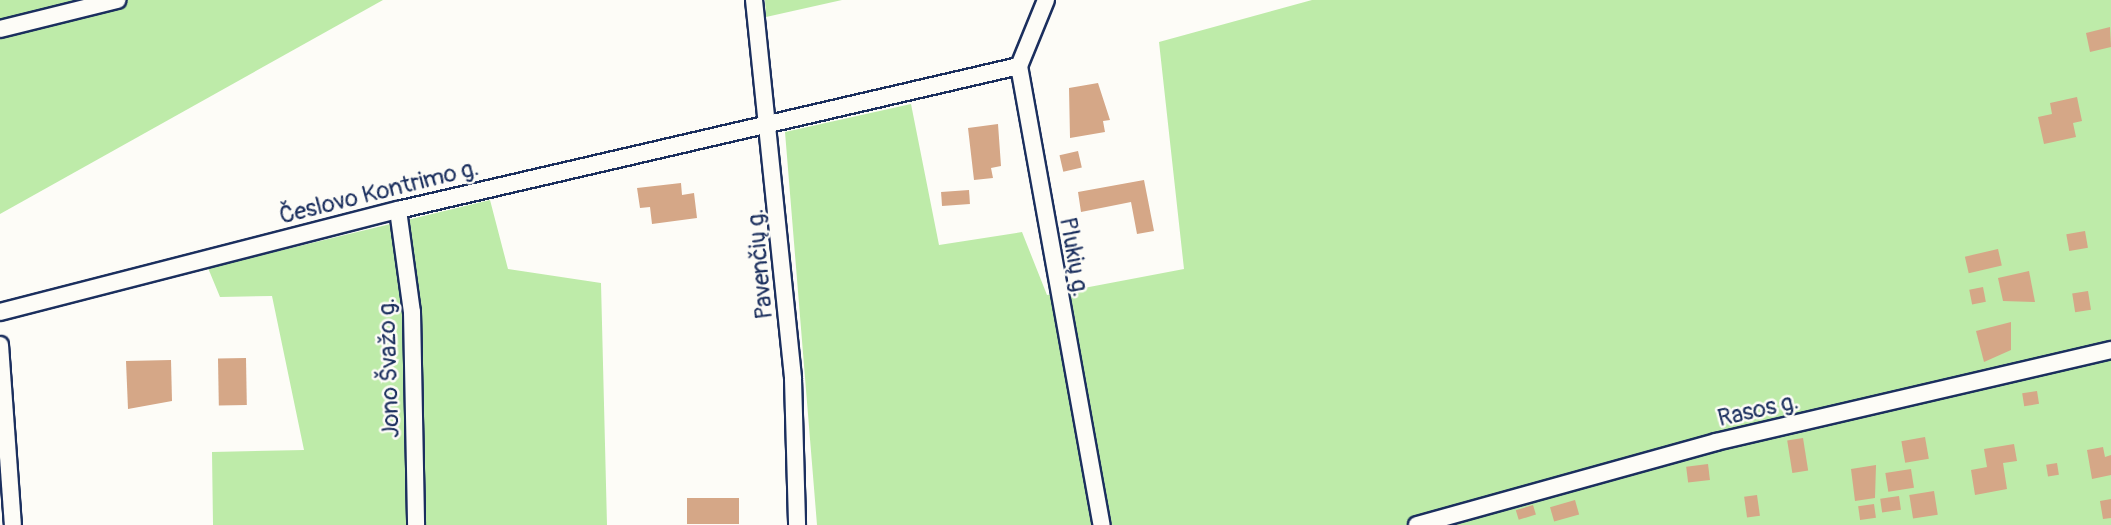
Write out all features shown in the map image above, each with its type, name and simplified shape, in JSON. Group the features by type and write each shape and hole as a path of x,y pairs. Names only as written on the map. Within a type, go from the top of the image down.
{"street":[{"path":"0,29 117,0"},
{"name":"Pavenčių g.","path":"754,0 770,122 793,379 797,525"},
{"path":"1019,66 1046,0"},
{"name":"Česlovo Kontrimo g.","path":"0,312 398,210 1019,66"},
{"name":"Plukių g.","path":"1019,66 1102,525"},
{"name":"Jono Švažo g.","path":"398,210 412,312 416,525"},
{"path":"0,345 13,525"},
{"name":"Rasos g.","path":"1417,525 1716,442 2111,349"}],"green space":[{"path":"0,0 383,0 0,214"},
{"path":"765,0 842,0 766,17"},
{"path":"1312,0 2111,0 2111,525 817,525 785,132 911,104 939,245 1022,232 1047,295 1184,269 1159,42"},
{"path":"490,200 508,269 601,283 607,525 213,525 212,452 304,450 272,296 220,297 208,268"}],"building":[{"path":"2110,27 2111,47 2090,52 2086,33"},
{"path":"1098,83 1110,120 1103,121 1105,132 1070,138 1069,88"},
{"path":"2077,97 2082,121 2073,123 2076,137 2044,144 2038,117 2052,114 2050,103"},
{"path":"998,124 1001,166 991,168 993,178 974,180 968,128"},
{"path":"1078,151 1082,168 1063,172 1059,155"},
{"path":"1144,180 1154,231 1137,234 1131,202 1081,212 1078,192"},
{"path":"681,183 682,195 694,193 697,218 652,224 650,207 640,208 637,188"},
{"path":"969,190 970,204 942,206 941,192"},
{"path":"2085,231 2088,248 2069,251 2066,234"},
{"path":"1998,249 2002,266 1969,273 1965,257"},
{"path":"2029,271 2035,302 2003,301 1998,278"},
{"path":"1983,287 1986,302 1972,304 1969,290"},
{"path":"2088,291 2091,310 2075,312 2072,294"},
{"path":"2011,322 2011,350 1984,362 1976,331"},
{"path":"218,358 246,358 247,405 219,405"},
{"path":"171,360 172,401 128,409 126,361"},
{"path":"2037,391 2039,404 2024,406 2022,393"},
{"path":"1925,437 1929,459 1905,463 1901,441"},
{"path":"1803,438 1808,471 1792,473 1787,441"},
{"path":"2014,444 2017,461 2003,463 2007,489 1975,495 1971,470 1987,467 1984,449"},
{"path":"2103,447 2105,457 2111,455 2111,475 2092,479 2087,450"},
{"path":"2057,463 2059,475 2048,477 2046,465"},
{"path":"1708,464 1710,480 1688,483 1686,467"},
{"path":"1876,465 1875,498 1855,501 1851,469"},
{"path":"1911,469 1914,488 1888,492 1885,473"},
{"path":"1934,491 1938,515 1913,519 1909,495"},
{"path":"1757,495 1760,516 1747,518 1744,497"},
{"path":"1899,496 1901,510 1882,513 1880,499"},
{"path":"687,498 739,498 739,524 687,524"},
{"path":"2111,499 2111,518 2103,519 2100,501"},
{"path":"1575,500 1579,514 1554,522 1550,507"},
{"path":"1874,504 1876,518 1860,520 1858,506"},
{"path":"1533,505 1536,515 1519,520 1516,510"}]}
